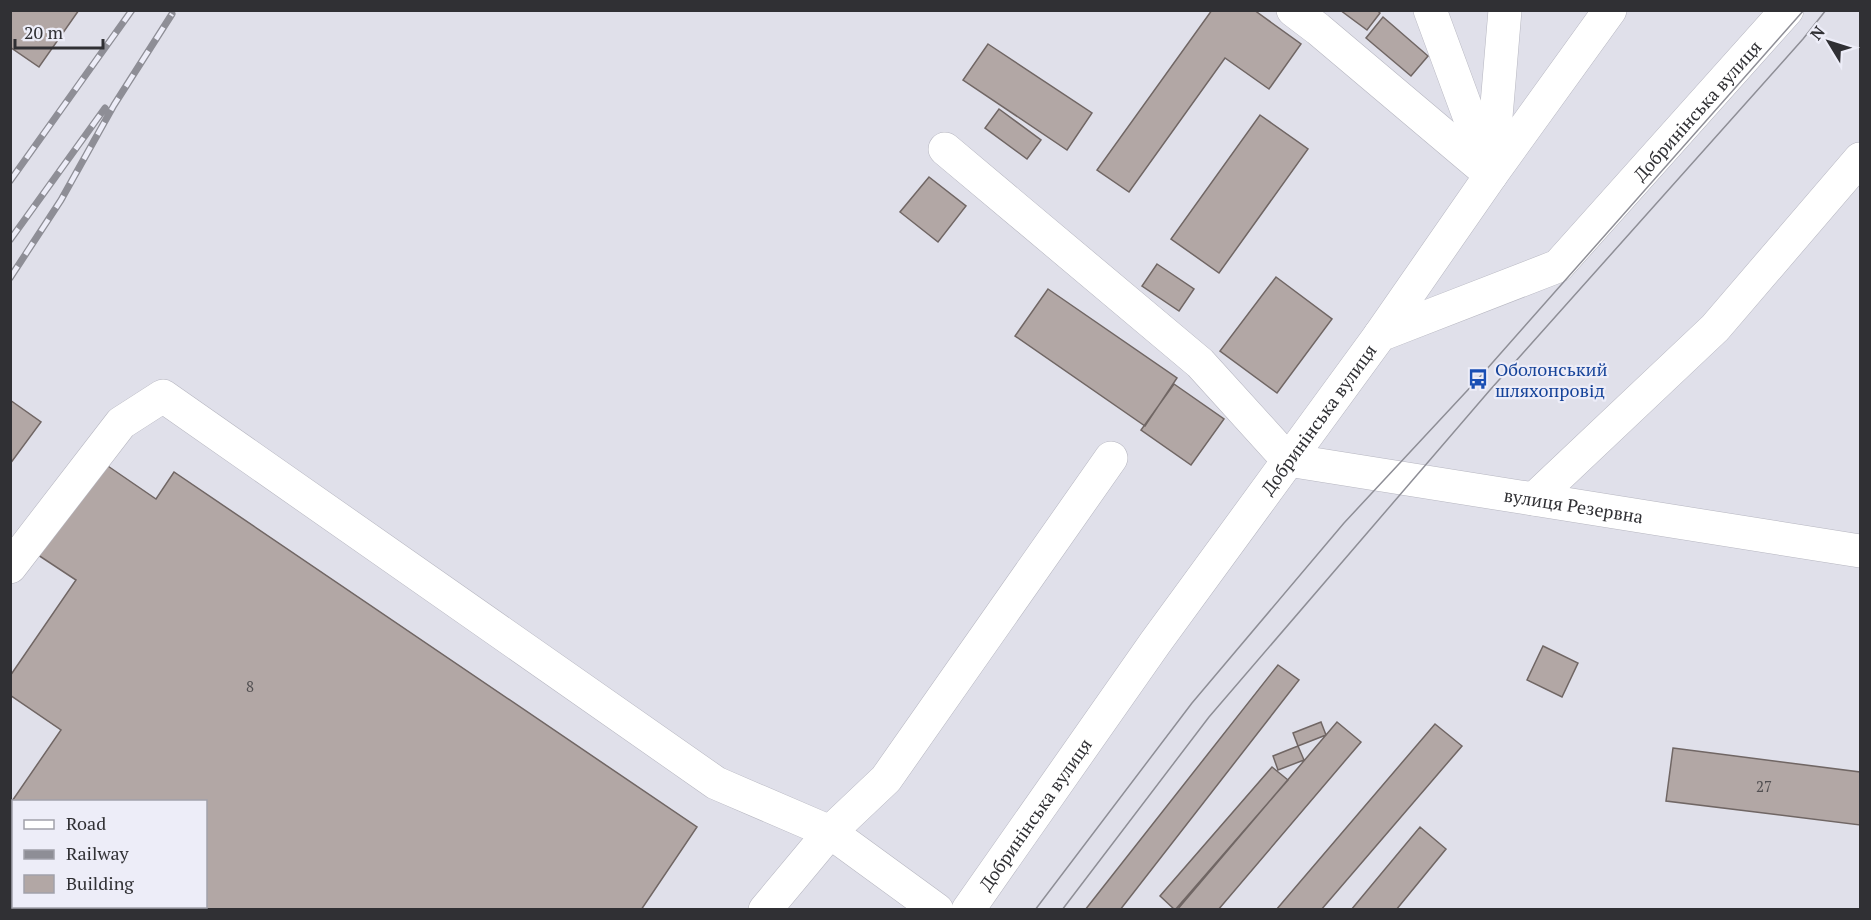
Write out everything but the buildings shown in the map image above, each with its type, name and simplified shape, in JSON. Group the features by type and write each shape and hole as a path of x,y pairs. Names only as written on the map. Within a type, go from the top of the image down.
{"street":[{"path":"1293,10 1318,28 1491,175"},
{"path":"1430,10 1491,175"},
{"path":"1491,175 1505,10"},
{"path":"1380,335 1491,175 1610,10"},
{"name":"Добринінська вулиця","path":"968,909 1155,644 1380,335 1557,266 1786,10"},
{"path":"945,149 1200,363 1288,460"},
{"path":"1534,499 1715,328 1860,159"},
{"path":"10,567 121,423 163,396 205,423 716,783 831,832 937,909"},
{"path":"765,909 831,832 886,779 1111,458"},
{"name":"вулиця Резервна","path":"1288,460 1860,551"}],"tram line":[{"path":"1035,910 1192,703 1344,523 1478,379 1804,10"},
{"path":"1062,910 1209,717 1490,390 1803,39 1826,10"}],"railway":[{"path":"10,181 132,10"},
{"path":"10,278 61,200 114,105 172,14"},
{"path":"10,240 105,108"}],"place":[{"name":"Оболонський шляхопровід","path":"1478,379"}]}
